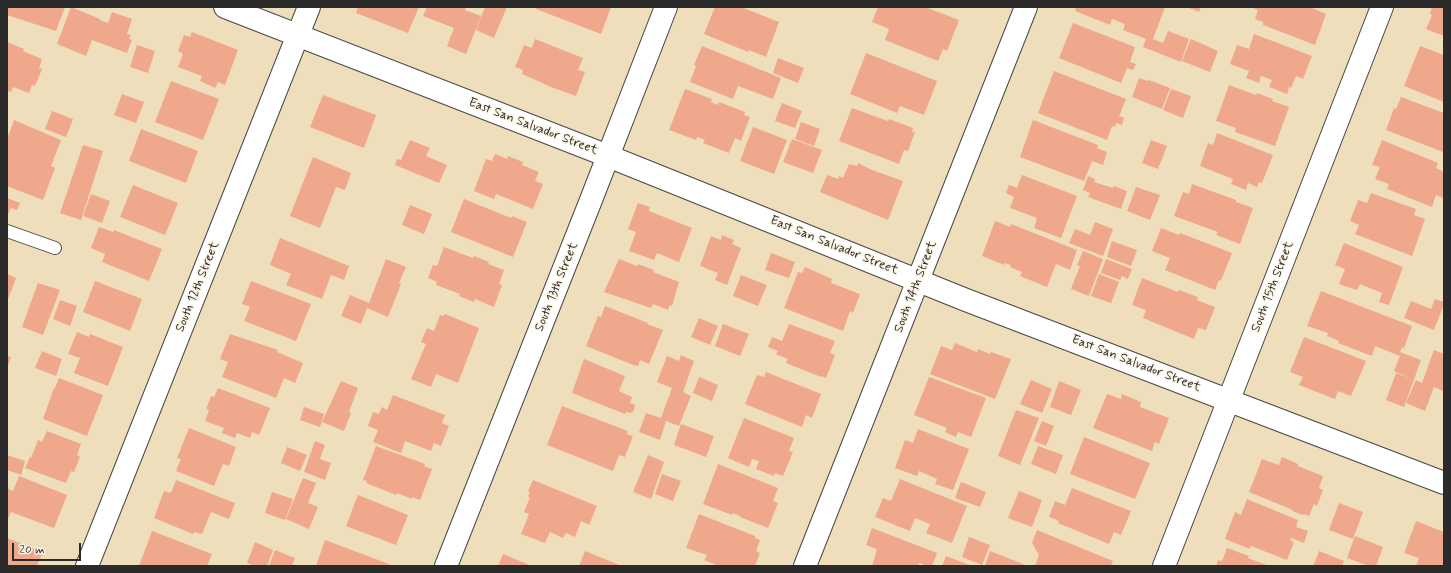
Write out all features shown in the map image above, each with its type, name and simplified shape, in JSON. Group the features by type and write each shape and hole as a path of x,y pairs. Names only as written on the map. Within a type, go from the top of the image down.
{"street":[{"name":"East San Salvador Street","path":"225,7 608,156 966,300 1444,483"},
{"name":"South 12th Street","path":"87,566 309,7"},
{"name":"South 13th Street","path":"446,566 666,7"},
{"name":"South 14th Street","path":"805,566 1026,7"},
{"name":"South 15th Street","path":"1164,566 1382,7"}],"lane":[{"path":"7,231 55,248"}],"building":[{"path":"7,7 65,7 56,31 7,15"},
{"path":"71,7 108,23 112,12 132,19 127,34 131,35 129,39 132,40 127,53 92,40 86,56 57,44"},
{"path":"358,7 419,7 408,33 356,13"},
{"path":"427,7 466,7 465,10 481,16 466,54 447,46 454,28 423,16"},
{"path":"485,7 507,7 494,38 476,30"},
{"path":"537,7 611,7 601,34 536,9"},
{"path":"715,7 741,7 779,22 766,57 749,50 748,52 704,34"},
{"path":"878,7 925,7 959,20 947,51 943,49 938,61 885,40 889,29 872,22"},
{"path":"1076,7 1165,7 1153,39 1163,43 1168,31 1189,39 1181,62 1143,47 1146,39 1123,30 1125,24 1112,19 1110,25 1075,11"},
{"path":"1187,7 1201,7 1199,12"},
{"path":"1250,7 1310,7 1326,14 1315,45 1263,25 1263,22 1255,19 1258,10"},
{"path":"1432,7 1444,7 1444,36 1426,29 1432,15 1430,14"},
{"path":"1073,23 1135,47 1130,62 1136,64 1133,70 1127,68 1121,83 1059,58"},
{"path":"192,32 238,50 225,85 218,82 215,88 200,81 202,76 178,67 183,54 178,51 184,35 190,37"},
{"path":"1254,34 1312,56 1303,79 1296,76 1291,88 1289,87 1287,94 1269,87 1272,80 1261,76 1259,83 1246,78 1249,71 1230,64 1237,45 1249,49"},
{"path":"535,39 583,58 578,70 585,72 576,96 522,74 523,70 515,67 524,45 532,48"},
{"path":"1191,39 1218,51 1210,72 1182,61"},
{"path":"7,42 42,59 39,68 42,69 35,86 32,85 29,93 13,87 11,92 7,91"},
{"path":"137,45 155,51 148,73 130,67"},
{"path":"702,46 781,78 773,99 738,86 733,99 690,82 696,66 694,65"},
{"path":"1420,46 1444,55 1444,102 1404,86"},
{"path":"866,53 937,81 924,115 900,106 897,113 850,94"},
{"path":"778,58 804,68 798,83 773,73"},
{"path":"1054,71 1126,99 1119,116 1124,118 1122,125 1116,123 1115,127 1112,126 1107,140 1038,113"},
{"path":"1139,78 1170,88 1162,109 1132,97"},
{"path":"171,81 219,99 203,140 155,122"},
{"path":"1229,85 1256,95 1257,93 1273,99 1272,101 1289,107 1275,146 1235,132 1236,128 1216,121"},
{"path":"685,89 712,99 711,102 718,105 719,102 745,112 744,115 750,117 741,141 735,138 729,153 703,143 705,140 697,137 696,140 669,130"},
{"path":"1171,89 1191,96 1183,118 1163,110"},
{"path":"122,94 144,102 136,123 114,115"},
{"path":"323,95 376,115 364,148 310,127"},
{"path":"1401,97 1444,113 1443,152 1386,130 1394,108 1396,109"},
{"path":"782,103 802,111 795,128 775,121"},
{"path":"852,108 913,128 912,132 915,132 908,151 904,150 899,164 839,141"},
{"path":"52,111 73,119 66,137 45,129"},
{"path":"14,120 61,140 51,166 55,168 43,200 7,186 7,139"},
{"path":"1033,120 1098,145 1097,148 1107,152 1103,165 1092,161 1084,181 1020,157"},
{"path":"801,122 820,129 814,146 795,139"},
{"path":"753,127 787,140 774,174 740,161"},
{"path":"141,129 198,151 186,183 129,161"},
{"path":"1217,133 1273,155 1262,183 1259,182 1257,187 1248,183 1246,190 1231,184 1233,179 1200,166 1208,143 1213,145"},
{"path":"792,139 822,150 813,173 783,162"},
{"path":"410,140 430,148 426,156 447,165 439,183 395,165 397,159 401,160"},
{"path":"1151,140 1167,146 1158,169 1142,163"},
{"path":"1382,140 1438,163 1436,168 1444,172 1443,198 1436,195 1432,207 1387,189 1389,184 1375,179 1380,167 1372,165"},
{"path":"83,145 103,151 81,220 60,213"},
{"path":"495,154 507,159 508,156 523,162 522,165 539,172 535,181 543,184 533,209 496,194 494,199 474,191 486,159 492,161"},
{"path":"313,157 351,173 345,190 336,187 320,228 290,216"},
{"path":"858,163 872,170 903,181 888,220 820,192 827,175 838,179 839,176 843,178 849,164 857,166"},
{"path":"1022,175 1077,196 1061,238 1034,228 1037,218 1010,208 1014,197 1006,193 1009,185 1017,188"},
{"path":"1088,176 1095,179 1094,182 1113,188 1114,186 1127,191 1121,209 1088,197 1090,193 1083,190"},
{"path":"1192,184 1236,200 1236,202 1253,208 1240,244 1216,235 1218,232 1174,216 1183,192 1189,194"},
{"path":"133,185 178,203 165,235 120,217"},
{"path":"1136,187 1160,195 1150,220 1127,211"},
{"path":"1371,193 1416,209 1414,215 1425,219 1412,256 1355,234 1359,225 1350,221 1358,200 1367,203"},
{"path":"91,194 110,201 102,223 83,216"},
{"path":"7,198 20,203 17,210 11,208 7,216"},
{"path":"464,199 511,218 512,216 527,222 513,257 451,232"},
{"path":"638,203 650,207 649,211 692,228 679,262 657,253 654,260 629,251 636,232 628,229"},
{"path":"410,205 432,214 424,234 402,225"},
{"path":"995,221 1010,227 1011,224 1077,250 1070,270 1056,264 1047,287 1020,276 1022,272 1010,267 1011,265 1004,263 1004,265 982,256"},
{"path":"1095,222 1113,229 1103,256 1069,243 1075,229 1090,235"},
{"path":"99,227 113,232 114,230 162,249 149,281 102,262 105,254 91,248"},
{"path":"1161,228 1179,235 1180,233 1232,253 1221,281 1219,280 1215,290 1165,270 1170,258 1152,251"},
{"path":"722,235 734,240 732,244 741,248 727,285 715,280 718,273 700,266 711,236 721,240"},
{"path":"280,238 349,266 344,280 331,275 322,299 286,285 291,274 270,265"},
{"path":"1112,241 1137,250 1131,266 1107,257"},
{"path":"1344,243 1403,267 1389,305 1379,302 1382,293 1360,284 1357,290 1339,284 1345,269 1335,265"},
{"path":"444,247 473,258 474,256 489,262 488,264 504,270 499,284 502,285 494,307 475,299 474,302 459,296 460,294 436,285 437,282 428,278 433,265 437,266"},
{"path":"1083,251 1103,259 1089,296 1071,289 1080,266 1077,265"},
{"path":"771,253 795,262 789,278 765,270"},
{"path":"386,259 406,267 388,317 367,308 361,324 341,316 350,295 369,303"},
{"path":"619,259 637,266 638,264 654,270 653,272 679,282 672,306 670,305 668,310 653,304 651,308 604,292"},
{"path":"1106,259 1132,269 1128,279 1122,276 1120,280 1101,273"},
{"path":"805,267 832,279 831,283 860,294 853,313 850,311 843,331 784,308 798,272 802,273"},
{"path":"7,274 16,278 7,302"},
{"path":"1099,274 1119,282 1111,303 1091,296"},
{"path":"741,275 767,285 758,306 733,296"},
{"path":"1142,278 1178,292 1179,290 1198,297 1197,300 1215,307 1206,330 1198,328 1194,339 1143,318 1146,310 1132,305"},
{"path":"95,281 142,299 130,331 83,312"},
{"path":"251,281 311,304 296,341 244,321 250,307 242,304"},
{"path":"38,283 60,290 43,335 22,327"},
{"path":"1321,291 1412,326 1404,348 1402,347 1400,352 1421,360 1404,407 1386,400 1396,373 1412,379 1394,371 1400,356 1375,346 1372,356 1338,343 1339,341 1327,336 1328,333 1307,326"},
{"path":"1435,299 1444,302 1444,304 1434,330 1404,318 1411,301 1431,309"},
{"path":"60,300 77,306 70,326 53,319"},
{"path":"605,306 663,330 649,364 640,360 638,366 633,365 586,346 598,316 601,317"},
{"path":"445,314 479,328 458,383 436,374 431,387 411,379 426,344 421,342 427,328 434,331 440,315 444,316"},
{"path":"699,318 718,326 710,345 691,337"},
{"path":"723,324 749,334 740,356 715,346"},
{"path":"789,324 835,341 830,353 835,355 826,378 786,363 788,359 776,354 778,351 768,347 772,337 782,341"},
{"path":"77,332 89,337 90,334 123,347 108,386 74,373 80,358 68,354"},
{"path":"230,334 278,350 277,352 303,363 295,383 284,378 276,398 222,377 228,362 220,359"},
{"path":"1304,337 1366,361 1351,396 1338,391 1335,399 1299,385 1303,377 1290,372"},
{"path":"955,343 977,352 978,349 990,354 991,352 1011,359 995,399 930,374 941,346 952,350"},
{"path":"1434,350 1444,354 1444,389 1443,391 1434,387 1425,411 1406,403 1416,380 1422,383"},
{"path":"42,351 62,359 56,376 35,368"},
{"path":"681,355 694,361 683,392 691,396 679,426 666,421 660,440 639,432 646,413 661,418 672,388 657,382 667,356 679,361"},
{"path":"7,356 11,357 7,368"},
{"path":"584,359 625,376 619,391 632,397 630,403 634,404 635,407 633,412 626,412 625,414 572,393"},
{"path":"766,372 821,394 812,418 806,415 802,427 745,404 757,375 764,377"},
{"path":"699,377 718,385 712,401 693,393"},
{"path":"929,377 986,398 971,437 958,432 956,437 945,432 947,428 914,415"},
{"path":"59,378 103,395 87,436 43,419"},
{"path":"1031,380 1052,389 1042,413 1020,404"},
{"path":"341,381 358,388 344,431 322,422"},
{"path":"1059,381 1081,390 1071,415 1050,407"},
{"path":"218,388 270,408 259,435 252,432 250,438 237,433 235,438 222,433 224,428 205,421 209,410 206,409 211,396 214,397"},
{"path":"1107,394 1121,399 1122,394 1141,402 1140,407 1169,418 1159,444 1155,442 1152,451 1093,428"},
{"path":"393,395 445,415 442,423 449,426 441,446 434,443 431,451 405,441 401,453 373,442 378,430 368,426 373,412 379,414 382,407 387,410"},
{"path":"562,406 628,431 627,434 633,436 625,457 619,455 613,471 547,445"},
{"path":"304,407 324,414 320,427 300,420"},
{"path":"1016,410 1039,418 1020,465 998,456"},
{"path":"744,418 794,438 789,451 793,452 783,476 775,473 774,476 756,469 759,461 752,459 749,467 728,458"},
{"path":"1042,421 1054,426 1046,446 1034,441"},
{"path":"681,424 714,436 706,457 674,445"},
{"path":"189,428 236,447 229,466 223,464 214,486 176,471 181,459 177,458"},
{"path":"918,429 969,449 953,490 935,484 937,479 919,471 917,476 895,468 905,440 913,443"},
{"path":"47,431 81,444 77,455 80,457 74,472 71,471 66,483 25,468 30,457 31,458 38,440 42,442"},
{"path":"1084,437 1150,463 1135,499 1070,474"},
{"path":"315,441 325,445 320,459 331,463 325,480 304,472"},
{"path":"376,446 425,464 424,466 432,469 420,500 412,497 412,499 397,493 396,495 366,483 367,481 363,480"},
{"path":"1038,446 1063,455 1056,474 1031,464"},
{"path":"287,447 307,455 300,471 281,463"},
{"path":"7,455 25,461 21,475 7,470"},
{"path":"648,455 664,462 651,499 633,492"},
{"path":"1282,457 1298,464 1298,466 1323,476 1319,488 1323,490 1317,506 1314,504 1309,516 1292,511 1293,510 1249,492 1262,459 1279,465"},
{"path":"718,464 778,488 773,501 778,503 768,528 733,513 732,515 703,504"},
{"path":"662,474 681,481 673,501 655,494"},
{"path":"19,476 67,495 54,528 11,512 7,521 7,488 13,491"},
{"path":"303,478 316,483 308,503 318,507 309,529 286,519"},
{"path":"900,479 967,506 952,543 926,533 930,524 915,518 910,531 875,517 883,498 891,501"},
{"path":"176,480 235,503 229,519 211,512 202,534 194,532 193,534 154,518 164,491 171,493"},
{"path":"533,480 597,506 589,525 581,521 575,537 566,533 563,538 550,532 545,543 521,534 529,514 524,512 530,497 528,497 530,492 528,491"},
{"path":"961,482 986,492 980,507 955,498"},
{"path":"1072,488 1131,511 1121,535 1114,532 1109,544 1058,523 1059,521 1049,517 1055,501 1065,505"},
{"path":"1019,491 1042,500 1032,527 1008,518"},
{"path":"272,492 293,499 285,520 265,513"},
{"path":"358,495 408,515 396,545 346,526"},
{"path":"1247,499 1298,520 1296,527 1308,531 1304,543 1291,538 1290,540 1294,542 1287,560 1251,546 1250,549 1225,539 1235,512 1241,515"},
{"path":"1339,503 1363,512 1353,539 1329,530"},
{"path":"699,514 755,536 755,538 760,540 756,551 760,553 755,566 719,566 704,560 707,555 686,548"},
{"path":"1416,521 1444,532 1444,566 1416,566 1419,558 1404,553"},
{"path":"872,528 937,553 932,566 919,563 918,566 872,566 877,549 866,545"},
{"path":"1037,530 1113,561 1111,566 1035,566 1039,555 1032,543"},
{"path":"152,531 212,554 207,566 139,566"},
{"path":"1355,536 1383,547 1376,566 1369,566 1347,558"},
{"path":"969,537 990,545 982,565 962,557"},
{"path":"7,538 43,552 37,566 7,566"},
{"path":"325,540 389,564 389,566 316,566"},
{"path":"255,542 273,550 267,566 254,566 247,563"},
{"path":"1227,548 1249,556 1248,558 1269,566 1216,566 1218,560 1222,561"},
{"path":"275,550 295,558 292,566 269,566"},
{"path":"585,551 622,566 579,566"},
{"path":"990,551 1028,566 985,566"},
{"path":"1319,551 1344,561 1342,566 1313,566"},
{"path":"503,554 532,566 498,566"},
{"path":"946,556 972,566 942,566"}]}
